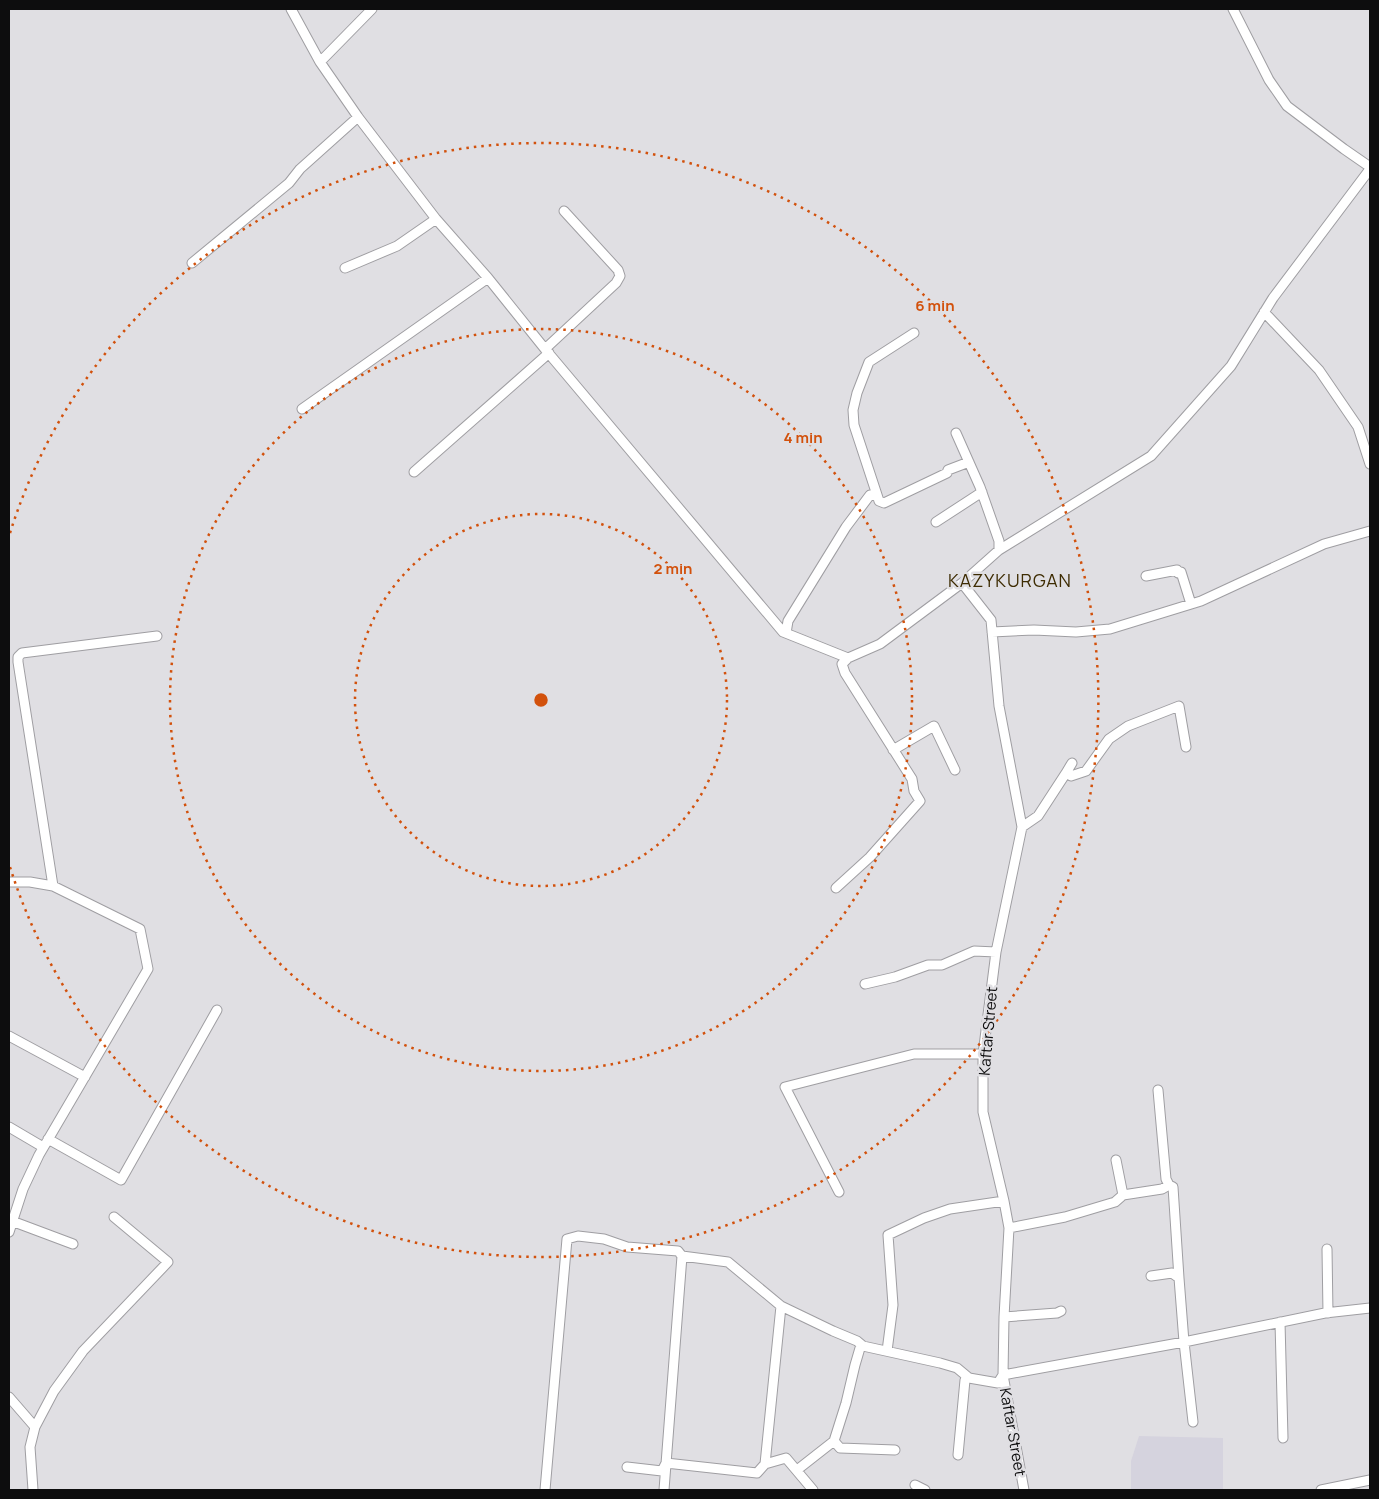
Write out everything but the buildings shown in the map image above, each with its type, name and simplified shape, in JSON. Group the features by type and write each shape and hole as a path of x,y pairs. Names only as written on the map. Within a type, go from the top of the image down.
{"street":[{"path":"291,9 320,62 358,117 436,219 488,278 547,351 786,633 848,658"},
{"path":"320,62 372,9"},
{"path":"836,888 870,856 920,801 914,791 912,779 845,673 842,664 848,658 880,644 962,583 999,550 1151,456 1231,366 1273,298 1370,168 1287,106 1269,80 1233,9"},
{"path":"192,263 290,183 300,169 358,117"},
{"path":"414,472 547,351 616,283 620,276 618,270 564,211"},
{"path":"344,268 397,246 436,219"},
{"path":"302,410 488,278"},
{"path":"1264,312 1319,370 1358,427 1370,464"},
{"path":"914,333 869,362 857,393 853,410 854,425 879,501 884,503 947,473 948,470 969,462"},
{"path":"956,433 982,492 999,541 999,550"},
{"path":"936,522 982,492"},
{"path":"786,633 788,621 846,527 870,495 877,496"},
{"path":"992,632 1034,630 1076,632 1110,629 1191,604 1324,544 1370,531"},
{"path":"1146,576 1177,570 1178,573 1181,572 1191,604"},
{"name":"Kaftar Street","path":"962,583 991,620 999,706 1022,827 996,952 984,1054 983,1112 1009,1228 1003,1376 1024,1490"},
{"path":"54,886 18,656 22,653 157,636"},
{"path":"1066,773 1071,776 1086,771 1109,738 1128,726 1178,706 1186,747"},
{"path":"893,750 934,726 955,770"},
{"path":"1022,827 1038,816 1072,763"},
{"path":"9,882 30,882 54,886 140,929 148,969 46,1143 23,1189 10,1221 9,1232"},
{"path":"865,984 896,977 928,965 942,965 974,951 996,952"},
{"path":"9,1127 121,1180 218,1010"},
{"path":"9,1036 85,1077"},
{"path":"839,1192 785,1087 914,1054 984,1054"},
{"path":"1158,1090 1166,1179 1168,1184 1173,1187 1184,1342 1193,1422"},
{"path":"1116,1160 1123,1196"},
{"path":"1009,1228 1065,1218 1115,1202 1123,1196 1162,1189 1168,1184"},
{"path":"886,1351 893,1304 888,1235 924,1218 950,1209 1004,1201"},
{"path":"33,1490 30,1447 36,1428 54,1391 83,1351 168,1262 114,1217"},
{"path":"10,1221 73,1244"},
{"path":"545,1490 567,1239 578,1236 604,1239 626,1247 678,1251 682,1256 664,1490"},
{"path":"1327,1249 1328,1312"},
{"path":"682,1256 728,1262 781,1306 857,1341 863,1346 914,1356 957,1368 969,1378 998,1383 1003,1376 1184,1342 1328,1312 1370,1308"},
{"path":"1151,1276 1172,1273 1179,1278"},
{"path":"765,1464 781,1306"},
{"path":"1004,1317 1056,1314 1061,1311"},
{"path":"1280,1322 1283,1438"},
{"path":"797,1470 834,1441 860,1348 863,1346"},
{"path":"958,1455 965,1380 969,1378"},
{"path":"9,1397 36,1428"},
{"path":"834,1441 840,1448 895,1450"},
{"path":"666,1463 757,1473 765,1464 786,1458 813,1490"},
{"path":"627,1467 662,1471 666,1463"},
{"path":"1321,1490 1370,1480"},
{"path":"915,1485 925,1490"}],"shaded area":[{"path":"1139,1436 1223,1438 1223,1490 1131,1490 1131,1461"}],"district":[{"name":"KAZYKURGAN","path":"1010,580"}]}
